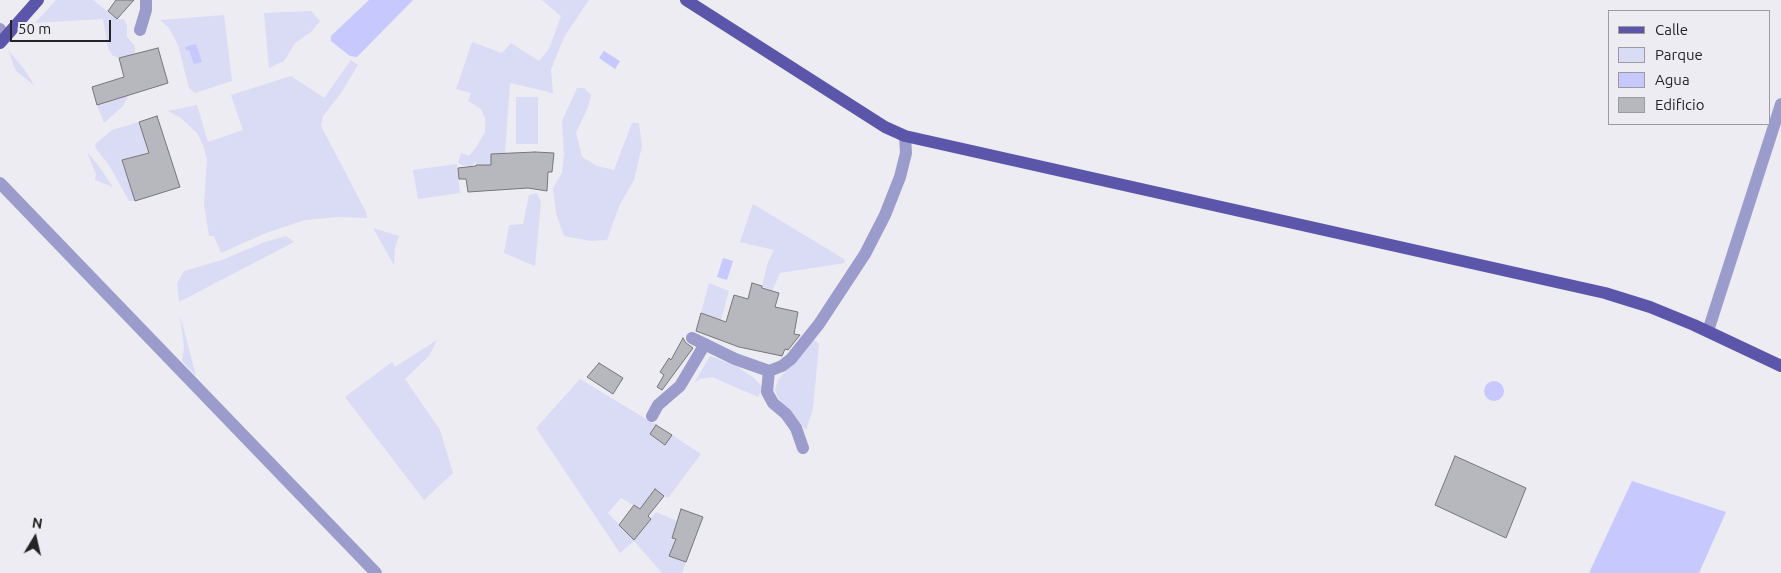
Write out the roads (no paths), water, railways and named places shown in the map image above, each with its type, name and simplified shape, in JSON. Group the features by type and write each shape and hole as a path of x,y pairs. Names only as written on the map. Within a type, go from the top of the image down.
{"main road":[{"path":"1,36 38,0"},
{"path":"686,0 885,127 905,136 1604,293 1650,308 1708,331 1781,366"}],"street":[{"path":"140,30 146,10 146,0"},
{"path":"1708,331 1781,104"},
{"path":"692,338 748,364 769,371 782,366 792,359 819,324 865,254 885,215 900,176 906,153 905,136"},
{"path":"0,183 376,573"},
{"path":"652,416 658,405 680,386 705,344"},
{"path":"769,371 767,392 773,403 786,414 796,428 803,448"}],"water":[{"path":"369,0 413,0 357,57 350,56 331,41 331,36"},
{"path":"196,44 202,62 194,64 189,50 186,50 185,47"},
{"path":"604,51 620,61 615,69 599,58"},
{"path":"723,258 733,261 727,280 717,277"},
{"path":"1490,381 1498,381 1504,387 1504,395 1498,401 1490,401 1484,395 1484,387"},
{"path":"1632,481 1726,512 1699,573 1589,573"}]}
